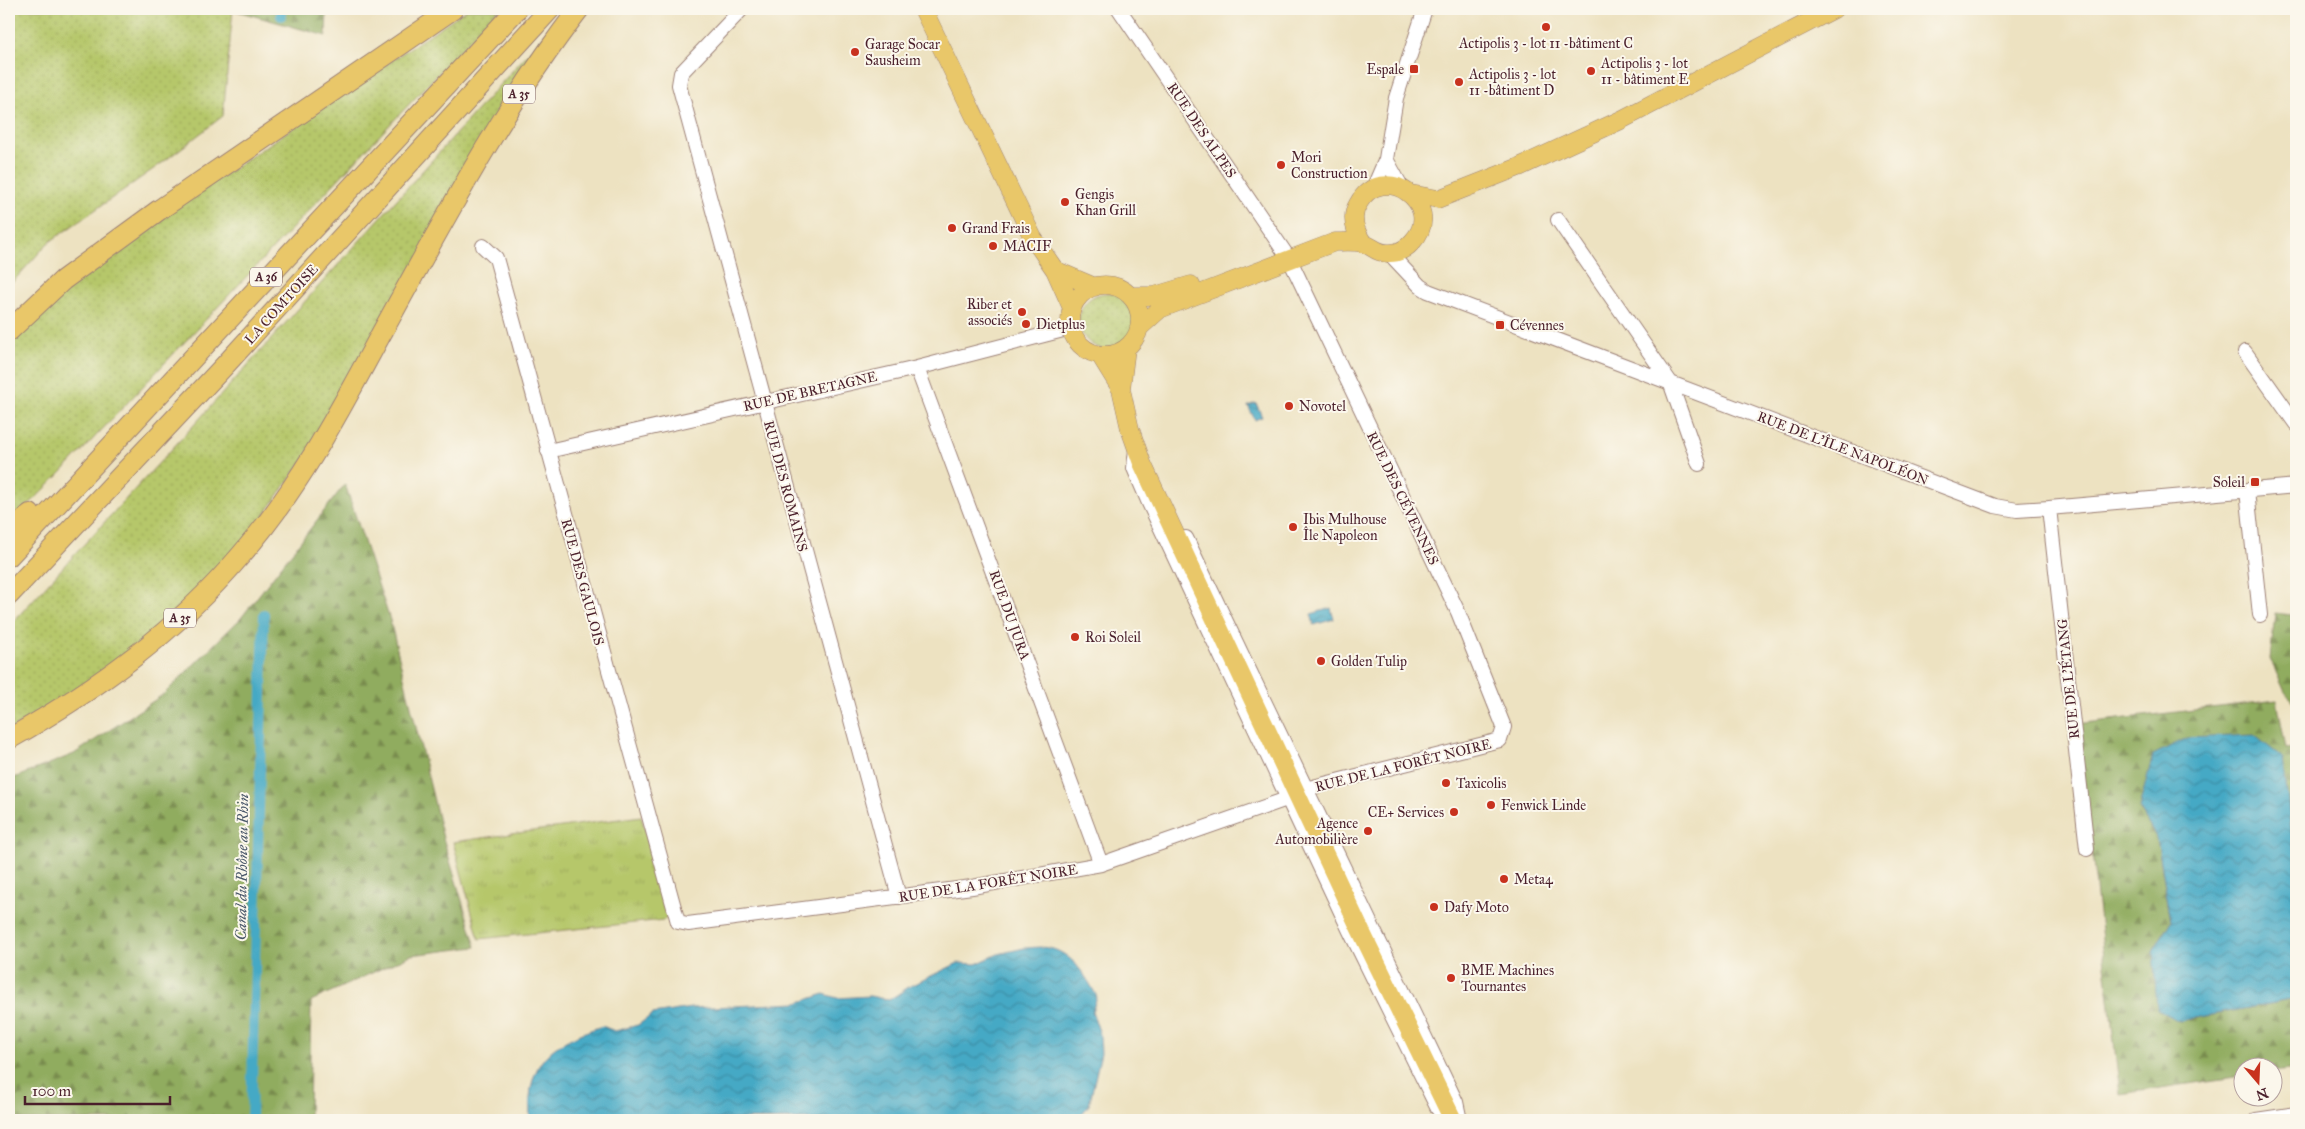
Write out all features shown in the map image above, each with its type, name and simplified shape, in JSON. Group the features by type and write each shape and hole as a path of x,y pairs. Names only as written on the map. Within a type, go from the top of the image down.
{"highway":[{"path":"9,331 63,280 143,222 453,9"},
{"name":"LA COMTOISE","path":"9,556 78,479 516,9"},
{"name":"LA COMTOISE","path":"9,596 227,363 550,9"},
{"name":"A 35","path":"9,739 63,708 131,660 206,594 242,554 313,455 465,183 518,94 579,9"},
{"path":"9,535 31,513 78,479"},
{"path":"9,610 74,526"}],"main road":[{"path":"923,9 1033,238 1055,270 1072,308 1071,328 1081,346 1100,355 1118,353 1126,348 1135,339 1140,327 1139,311 1131,296"},
{"path":"1055,270 1095,287 1114,286 1131,296 1154,296 1335,242 1363,243 1371,248 1389,253 1408,246 1415,240 1422,223 1438,199 1519,167 1621,120 1834,9"},
{"path":"1363,243 1354,226 1354,216 1357,205 1364,195 1373,189 1392,185 1406,191 1438,199"},
{"path":"1406,191 1417,202 1422,223"},
{"path":"1140,327 1160,310 1286,256 1332,234 1354,216"},
{"path":"1072,308 1078,298 1095,287"},
{"path":"1121,389 1126,348"},
{"path":"1100,355 1121,389 1136,448 1163,508 1351,909 1453,1120"}],"street":[{"name":"RUE DES ROMAINS","path":"742,9 681,73 679,85 763,402 899,897"},
{"name":"RUE DES ALPES","path":"1119,9 1286,256"},
{"path":"1373,189 1386,159 1396,98 1425,9"},
{"path":"1386,159 1406,191"},
{"path":"1558,220 1670,382 1699,464"},
{"name":"RUE DES GAULOIS","path":"483,246 496,258 678,922"},
{"path":"1408,246 1413,278"},
{"name":"RUE DE L'ÎLE NAPOLÉON","path":"1389,253 1420,286 1451,301 1995,506 2017,510 2049,508 2296,486"},
{"name":"RUE DES CÉVENNES","path":"1286,256 1458,612 1504,727 1500,740"},
{"name":"RUE DE BRETAGNE","path":"548,451 917,368 1071,328"},
{"path":"2246,352 2296,424"},
{"name":"RUE DU JURA","path":"917,368 1101,864"},
{"path":"1136,448 1134,468 1149,503 1288,799 1438,1109 1448,1120"},
{"path":"2247,490 2260,616"},
{"path":"1163,508 1175,516 1183,531 1456,1102 1459,1116 1457,1120"},
{"name":"RUE DE L'ÉTANG","path":"2049,508 2087,849"},
{"name":"RUE DE LA FORÊT NOIRE","path":"1305,789 1500,740"},
{"name":"RUE DE LA FORÊT NOIRE","path":"678,922 688,924 1032,878 1101,864 1288,799"},
{"path":"2256,1120 2296,1114"}],"green space":[{"path":"9,9 233,9 223,116 162,163 48,243 9,286"},
{"path":"327,9 326,36 233,10"},
{"path":"467,9 499,9 62,472 9,524 9,343 68,287 164,216"},
{"path":"568,9 309,452 238,552 107,672 9,730 9,626 193,426"},
{"path":"1107,293 1118,295 1127,301 1133,310 1135,321 1133,332 1127,341 1118,347 1107,349 1096,347 1087,341 1081,332 1079,321 1081,310 1087,301 1096,295"},
{"path":"345,484 390,620 443,838 476,947 411,955 311,1001 309,1120 9,1120 9,780 74,754 164,694 241,618"},
{"path":"2275,613 2292,615 2296,630 2296,705 2285,692 2270,659"},
{"path":"2277,700 2286,749 2296,748 2296,854 2293,845 2139,808 2157,839 2171,921 2153,951 2179,1021 2296,999 2296,1069 2282,1071 2282,1056 2232,1056 2232,1077 2120,1094 2077,724"},
{"path":"641,816 669,914 664,920 479,939 453,842"}],"water":[{"path":"1256,403 1262,417 1255,420 1248,406"},
{"path":"1331,608 1334,619 1314,625 1311,614"},
{"path":"2254,735 2283,758 2293,845 2296,854 2296,999 2179,1021 2157,1009 2153,951 2171,921 2157,839 2139,808 2153,755 2187,738"},
{"path":"1045,947 1064,954 1083,973 1097,997 1092,1011 1100,1034 1101,1053 1089,1105 1077,1120 530,1119 532,1082 538,1068 545,1057 556,1047 584,1032 602,1026 615,1031 638,1025 653,1014 691,1008 797,1003 824,994 837,998 870,996 889,1000 910,986 958,963 976,964 998,954 1024,948"}],"waterway":[{"name":"Canal du Rhône au Rhin","path":"281,9 281,16"},
{"name":"Canal du Rhône au Rhin","path":"251,1120 264,614"}],"place":[{"name":"Actipolis 3 - lot 11 -bâtiment C","path":"1546,27"},
{"name":"Garage Socar Sausheim","path":"855,52"},
{"name":"Espale","path":"1414,69"},
{"name":"Actipolis 3 - lot 11 - bâtiment E","path":"1591,71"},
{"name":"Actipolis 3 - lot 11 -bâtiment D","path":"1459,82"},
{"name":"Mori Construction","path":"1281,165"},
{"name":"Gengis Khan Grill","path":"1065,202"},
{"name":"Grand Frais","path":"952,228"},
{"name":"MACIF","path":"993,246"},
{"name":"Riber et associés","path":"1022,312"},
{"name":"Dietplus","path":"1026,324"},
{"name":"Cévennes","path":"1500,325"},
{"name":"Novotel","path":"1289,406"},
{"name":"Soleil","path":"2255,482"},
{"name":"Ibis Mulhouse Île Napoleon","path":"1293,527"},
{"name":"Roi Soleil","path":"1075,637"},
{"name":"Golden Tulip","path":"1321,661"},
{"name":"Taxicolis","path":"1446,783"},
{"name":"Fenwick Linde","path":"1491,805"},
{"name":"CE+ Services","path":"1454,812"},
{"name":"Agence Automobilière","path":"1368,831"},
{"name":"Meta4","path":"1504,879"},
{"name":"Dafy Moto","path":"1434,907"},
{"name":"BME Machines Tournantes","path":"1451,978"}]}
